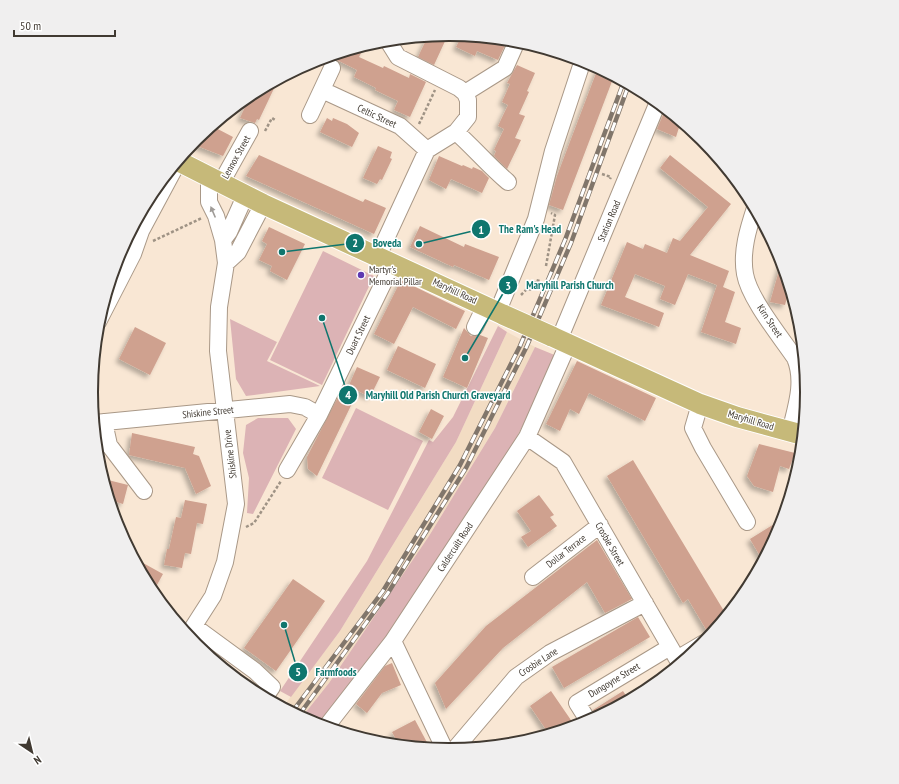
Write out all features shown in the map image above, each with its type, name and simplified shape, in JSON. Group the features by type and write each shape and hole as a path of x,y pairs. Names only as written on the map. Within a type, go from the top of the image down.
{"main road":[{"name":"Maryhill Road","path":"183,165 254,200 700,404 797,434"}],"street":[{"path":"386,260 427,150 456,132 468,117 468,100 465,93 441,77 398,57 391,46"},
{"path":"465,93 504,68 514,47"},
{"path":"475,327 496,311 536,219 553,151 580,67"},
{"path":"310,115 332,68"},
{"name":"Celtic Street","path":"322,90 400,126 427,150"},
{"name":"Station Road","path":"559,340 655,108"},
{"name":"Lennox Street","path":"215,181 250,131"},
{"path":"456,132 477,151 491,168 508,182"},
{"name":"Shiskine Drive","path":"192,630 213,596 225,562 236,504 218,339 219,307 226,263 223,240 209,202 215,181"},
{"path":"117,280 130,250 164,188"},
{"path":"223,240 254,200"},
{"path":"226,263 238,252 254,200"},
{"name":"Kirn Street","path":"753,217 745,247 745,274 753,296 795,358 798,366 800,385 797,434"},
{"name":"Duart Street","path":"287,470 319,415 377,298 386,260"},
{"name":"Caldercuilt Road","path":"330,722 394,641 527,437 559,340"},
{"name":"Shiskine Street","path":"100,422 290,404 305,407 319,415"},
{"path":"700,404 693,428 703,448 747,522"},
{"path":"100,425 109,445 144,491"},
{"name":"Crosbie Street","path":"527,437 563,462 676,657"},
{"name":"Dollar Terrace","path":"533,577 600,525"},
{"name":"Crosbie Lane","path":"460,743 516,677 550,654 644,603"},
{"path":"194,633 255,671 272,687 268,692"},
{"path":"394,641 442,743"},
{"name":"Dungoyne Street","path":"585,716 576,703 676,657"}],"path":[{"path":"413,137 441,77"},
{"path":"130,250 202,219 203,214"},
{"path":"519,298 527,289 532,290 536,280 540,282"},
{"path":"230,535 254,523 287,470"}],"shaded area":[{"path":"323,251 374,276 322,385 270,360"},
{"path":"230,319 277,342 267,361 320,386 246,396 236,379"},
{"path":"498,326 507,332 456,442 340,631 291,697 280,691 367,561 429,440 433,442 453,417"},
{"path":"507,332 535,347 495,428 429,536 329,683 306,712 286,703 340,631 456,442"},
{"path":"535,347 557,356 511,449 378,650 324,719 306,712 329,683 429,536 495,428"},
{"path":"356,408 423,441 388,510 322,478"},
{"path":"258,418 288,418 296,429 253,514 247,513 249,478 243,453 246,425"}],"building":[{"path":"445,41 434,65 418,57 425,42"},
{"path":"459,41 505,46 498,60 477,51 475,56 456,47"},
{"path":"361,52 359,57 383,68 384,66 409,78 410,74 426,82 410,117 394,110 398,101 375,90 376,88 354,77 357,70 337,60"},
{"path":"517,65 535,73 527,91 529,92 519,114 525,116 515,138 521,140 507,169 494,156 496,151 494,150 504,129 498,126 508,105 502,102 510,84 507,83"},
{"path":"596,73 605,77 612,81 563,210 549,205 557,176"},
{"path":"274,88 259,120 257,119 255,123 240,118 245,107"},
{"path":"663,114 679,127 676,137 657,129"},
{"path":"327,118 332,121 333,118 347,124 359,133 352,147 320,132"},
{"path":"217,129 233,137 223,156 199,147"},
{"path":"378,146 392,152 390,158 392,159 382,180 380,179 377,184 363,178"},
{"path":"259,155 363,202 365,199 386,208 374,234 246,176"},
{"path":"670,155 731,204 690,255 729,271 723,287 735,292 725,322 741,328 736,344 701,332 717,285 688,274 675,305 660,299 665,286 635,274 625,297 664,313 659,327 601,305 627,242 643,249 645,244 667,253 673,238 680,241 708,207 660,168"},
{"path":"439,156 462,166 463,165 472,169 473,167 482,171 489,178 482,193 451,179 446,189 429,180"},
{"path":"420,226 464,247 465,244 499,257 489,280 454,265 453,267 410,247"},
{"path":"269,227 305,244 287,280 270,271 272,266 259,260 267,244 262,241"},
{"path":"779,271 787,296 785,305 770,302"},
{"path":"401,280 465,311 456,329 413,307 394,344 374,334"},
{"path":"135,327 166,343 150,375 119,359"},
{"path":"464,328 471,336 480,335 488,338 467,388 443,377"},
{"path":"398,346 436,364 425,388 387,370"},
{"path":"577,361 656,398 645,421 589,393 579,414 570,409 560,431 546,424"},
{"path":"357,367 380,377 370,397 358,391 317,476 308,469 307,457 338,397 343,399"},
{"path":"431,409 444,416 432,439 419,432"},
{"path":"132,433 195,447 193,454 199,456 211,486 196,494 185,468 129,455"},
{"path":"759,444 795,453 789,469 780,466 773,492 754,486 747,476"},
{"path":"633,460 724,611 707,630 688,599 683,603 607,476"},
{"path":"109,480 128,485 123,504 116,502"},
{"path":"539,495 554,515 550,517 557,526 528,547 521,537 531,531 517,511"},
{"path":"185,500 207,504 203,524 197,523 191,554 185,553 182,568 164,565 176,517 181,518"},
{"path":"775,524 760,555 750,539"},
{"path":"597,540 632,599 605,613 587,582 503,648 446,709 435,683 486,626"},
{"path":"144,564 163,574 157,585"},
{"path":"293,579 325,601 276,671 244,648"},
{"path":"638,617 650,637 564,688 552,667"},
{"path":"392,663 401,685 382,693 367,713 356,704 385,666"},
{"path":"551,691 571,721 546,729 530,706"},
{"path":"623,691 626,695 605,707 594,712 593,710"},
{"path":"415,720 427,742 396,739 392,732"}],"railway":[{"path":"295,708 383,591 460,465 520,346 565,240 622,86"},
{"path":"302,711 388,593 466,468 526,348 571,243 627,89"}],"place":[{"name":"The Ram's Head","path":"419,244"},
{"name":"Boveda","path":"282,252"},
{"name":"Martyr's Memorial Pillar","path":"361,275"},
{"name":"Maryhill Old Parish Church Graveyard","path":"322,318"},
{"name":"Maryhill Parish Church","path":"465,358"},
{"name":"Farmfoods","path":"284,625"}]}
